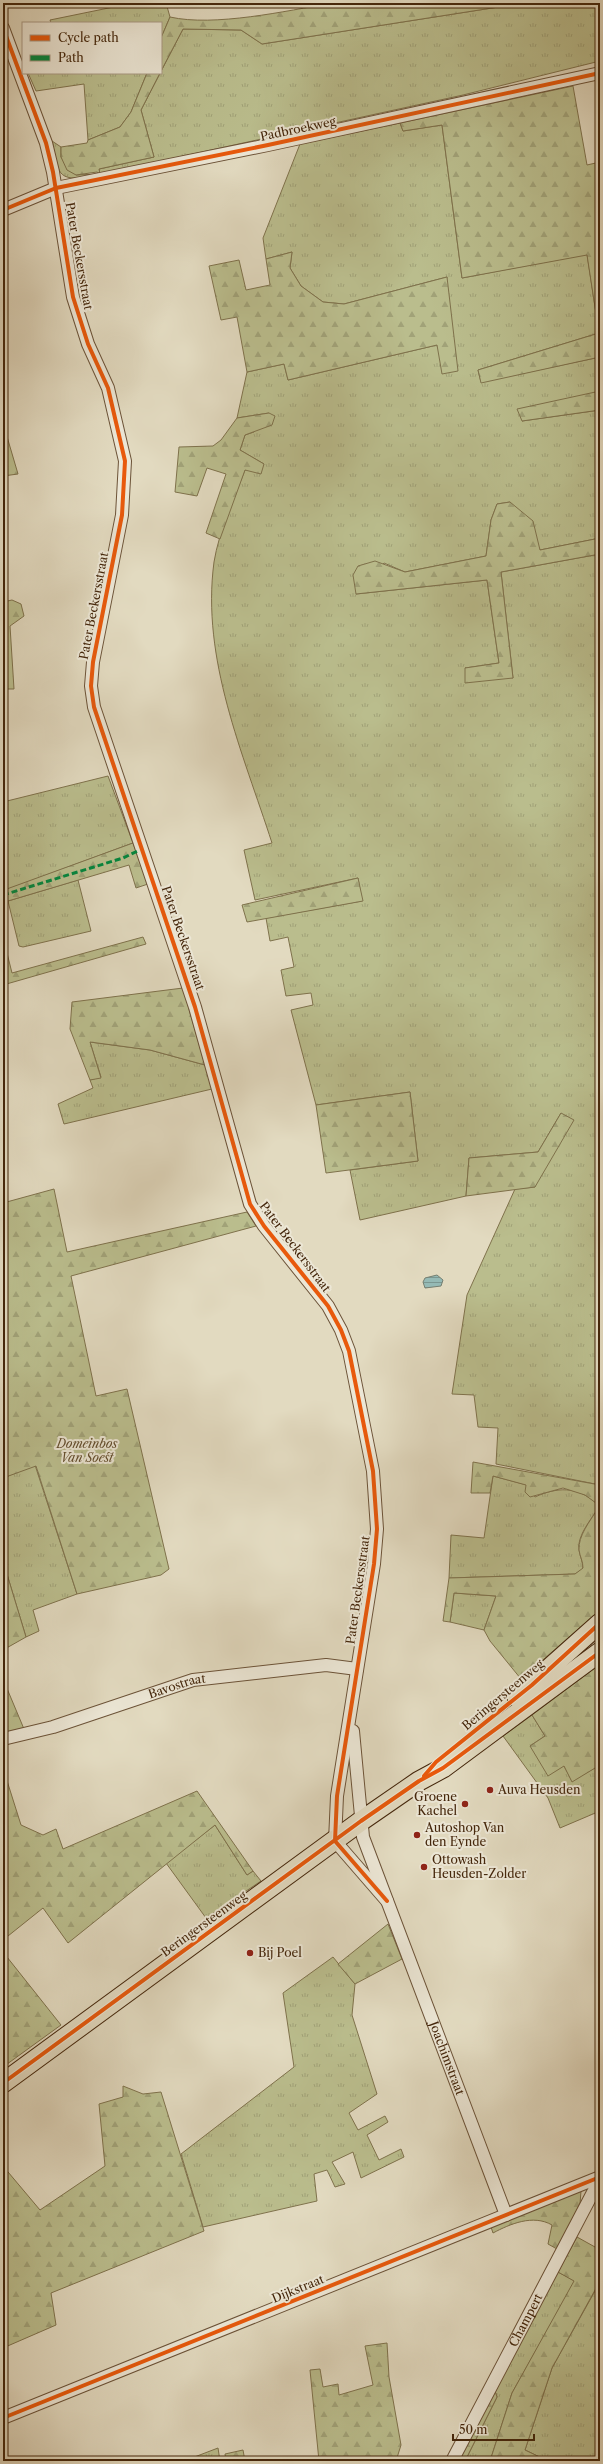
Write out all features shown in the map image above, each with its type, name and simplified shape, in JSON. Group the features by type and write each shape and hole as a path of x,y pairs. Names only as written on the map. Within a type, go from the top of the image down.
{"main road":[{"name":"Beringersteenweg","path":"419,1782 436,1762 532,1685 600,1623"},
{"name":"Beringersteenweg","path":"3,2083 361,1821 419,1782 443,1768 600,1652"}],"street":[{"name":"Pater Beckersstraat","path":"3,28 44,136 56,188 73,297 88,344 108,388 125,460 122,515 93,662 91,686 94,707 195,1007 250,1204 264,1226 328,1306 341,1330 349,1351 373,1471 376,1508 374,1564 357,1669 352,1713 337,1796 335,1841"},
{"name":"Padbroekweg","path":"3,210 56,188 268,146 600,73"},
{"name":"Bavostraat","path":"3,1739 53,1727 193,1680 326,1665 357,1669"},
{"name":"Pater Beckersstraat","path":"352,1713 361,1821"},
{"name":"Joachimstraat","path":"361,1821 363,1837 506,2215"},
{"name":"Joachimstraat","path":"335,1841 387,1900"},
{"name":"Dijkstraat","path":"3,2418 600,2178"},
{"name":"Champert","path":"452,2461 600,2178"}],"green space":[{"path":"133,3 166,3 170,17 162,36 162,22 51,22 50,20"},
{"path":"332,3 524,3 262,44 241,30 183,29 162,69 162,36 170,17 188,20 207,20 272,14"},
{"path":"524,3 600,3 600,61 463,95 92,176 71,178 61,173 56,161 52,141 61,147 61,157 76,175 100,174 99,169 154,157 141,110 160,74 162,74 162,70 183,29 241,30 262,44"},
{"path":"28,74 147,74 131,112 120,127 88,140 84,84 36,91"},
{"path":"147,74 159,74 141,110 154,157 99,169 100,174 97,172 76,175 67,170 61,157 61,147 87,143 88,140 120,127 131,112"},
{"path":"573,86 587,165 600,162 600,357 481,383 478,370 599,333 587,255 462,278 442,125 403,131 400,123"},
{"path":"400,123 403,131 442,125 462,278 587,254 599,333 478,370 481,382 600,357 600,391 522,421 600,410 600,538 540,550 510,502 497,504 491,520 486,556 405,572 384,563 356,594 487,580 499,663 465,668 513,678 501,572 600,554 600,1485 496,1464 498,1428 478,1427 474,1395 452,1394 467,1295 515,1189 535,1187 561,1113 538,1152 469,1158 466,1196 360,1220 350,1170 418,1161 410,1092 316,1105 291,1010 313,1005 311,993 286,996 281,970 294,967 288,937 270,941 266,918 362,901 358,878 255,900 244,850 272,843 237,740 227,705 219,670 214,634 212,598 216,550 223,527 245,470 264,464 240,450 245,435 254,432 269,413 237,418 247,372 284,364 288,380 437,345 447,277 344,304 323,302 301,286 290,268 292,252 266,259 263,238 300,144"},
{"path":"292,252 290,268 301,286 323,302 344,304 447,277 458,371 442,374 437,345 288,380 284,364 247,372 237,317 221,320 209,266 239,260 246,290 270,285 266,259"},
{"path":"600,391 600,410 522,421 517,409"},
{"path":"269,413 275,416 272,425 245,435 240,450 264,464 261,474 245,470 220,539 206,533 226,474 207,468 197,496 175,492 179,447 213,446 221,440 237,418"},
{"path":"3,423 18,474 3,476"},
{"path":"510,502 533,521 540,550 600,538 600,554 501,572 513,678 465,683 465,668 499,663 487,580 356,594 353,575 358,566 375,561 405,572 486,556 491,520 497,504"},
{"path":"12,600 21,604 24,616 10,626 14,689 7,689 3,666 3,602"},
{"path":"108,776 133,843 3,891 3,802"},
{"path":"133,843 148,884 136,888 129,865 8,901 4,890"},
{"path":"358,878 363,901 247,922 242,905"},
{"path":"78,880 91,931 23,947 19,946 8,901"},
{"path":"143,937 146,944 3,985 3,954 7,953 12,973"},
{"path":"183,988 205,1065 150,1050 90,1042 101,1078 90,1080 70,1029 72,1002"},
{"path":"90,1042 150,1050 205,1065 212,1089 64,1124 58,1104 93,1088 90,1080 101,1077"},
{"path":"410,1092 418,1161 326,1173 316,1105"},
{"path":"561,1113 574,1120 535,1187 466,1196 469,1158 538,1152"},
{"name":"Domeinbos Van Soest","path":"54,1189 67,1252 247,1212 256,1226 71,1276 96,1396 127,1389 169,1569 161,1575 77,1594 36,1466 3,1478 3,1203"},
{"path":"473,1462 600,1485 600,1610 521,1679 490,1641 484,1630 496,1596 454,1593 450,1622 443,1621 449,1578 575,1574 583,1568 579,1550 580,1539 597,1510 596,1503 585,1495 563,1488 530,1497 525,1492 526,1485 493,1476 490,1493 471,1493"},
{"path":"35,1465 77,1594 33,1610 39,1631 26,1637 3,1561 3,1478"},
{"path":"493,1476 527,1485 535,1497 551,1491 567,1490 582,1493 596,1503 597,1510 580,1539 579,1550 583,1569 575,1574 449,1578 451,1535 484,1538"},
{"path":"3,1561 26,1637 3,1650"},
{"path":"454,1593 496,1596 484,1630 450,1622"},
{"path":"600,1664 600,1765 572,1782 564,1766 548,1776 530,1746 545,1736 532,1715"},
{"path":"3,1679 24,1729 3,1734"},
{"path":"532,1715 545,1736 530,1746 564,1766 572,1781 600,1765 600,1811 560,1828 548,1798 503,1736"},
{"path":"3,1768 21,1825 43,1835 56,1829 63,1849 197,1791 253,1871 247,1875 215,1825 68,1943 43,1908 3,1940"},
{"path":"215,1825 247,1875 253,1871 261,1881 206,1918 166,1863"},
{"path":"388,1924 402,1959 355,1984 338,1964"},
{"path":"3,1952 61,2025 3,2067"},
{"path":"333,1957 355,1984 352,2015 377,2094 349,2113 358,2130 385,2116 388,2122 367,2135 379,2160 401,2149 404,2157 361,2178 353,2152 332,2162 345,2184 335,2187 327,2170 314,2174 317,2201 203,2227 181,2154 294,2067 283,1993"},
{"path":"123,2086 143,2094 161,2092 204,2231 51,2293 56,2325 3,2348 3,2166 40,2210 105,2166 99,2104 123,2097"},
{"path":"581,2191 580,2204 557,2249 548,2244 552,2225 537,2220 529,2220 507,2226 493,2233 491,2227"},
{"path":"577,2237 595,2247 600,2239 600,2281 552,2368 525,2450 548,2461 490,2461 512,2393 574,2281 558,2272"},
{"path":"558,2272 575,2281 512,2393 490,2461 465,2461 497,2397 494,2388"},
{"path":"600,2282 600,2461 548,2461 525,2450 552,2368"},
{"path":"387,2343 389,2377 401,2445 396,2461 319,2461 310,2370 320,2369 323,2387 338,2384 339,2395 373,2385 365,2346"},
{"path":"494,2388 497,2397 465,2461 455,2461"},
{"path":"218,2448 220,2461 184,2461"},
{"path":"243,2450 245,2461 226,2461 225,2454"}],"water":[{"path":"437,1275 443,1280 441,1286 425,1288 423,1282 425,1278"}],"marked path":[{"path":"3,895 123,858 142,849"}],"cycle path":[{"path":"3,28 46,143 53,172 73,297 88,344 108,388 125,461 122,515 93,662 91,686 94,707 195,1007 250,1204 264,1226 328,1306 341,1330 349,1351 373,1471 377,1529 374,1564 337,1796 335,1841 387,1901"},
{"path":"3,210 56,188 268,145 600,73"},
{"path":"424,1776 436,1762 532,1685 600,1623"},
{"path":"3,2083 361,1821 419,1781 443,1768 600,1652"},
{"path":"3,2418 600,2177"}],"place":[{"name":"Auva Heusden","path":"490,1790"},
{"name":"Groene Kachel","path":"465,1804"},
{"name":"Autoshop Van den Eynde","path":"417,1835"},
{"name":"Ottowash Heusden-Zolder","path":"424,1867"},
{"name":"Bij Poel","path":"250,1953"}]}
